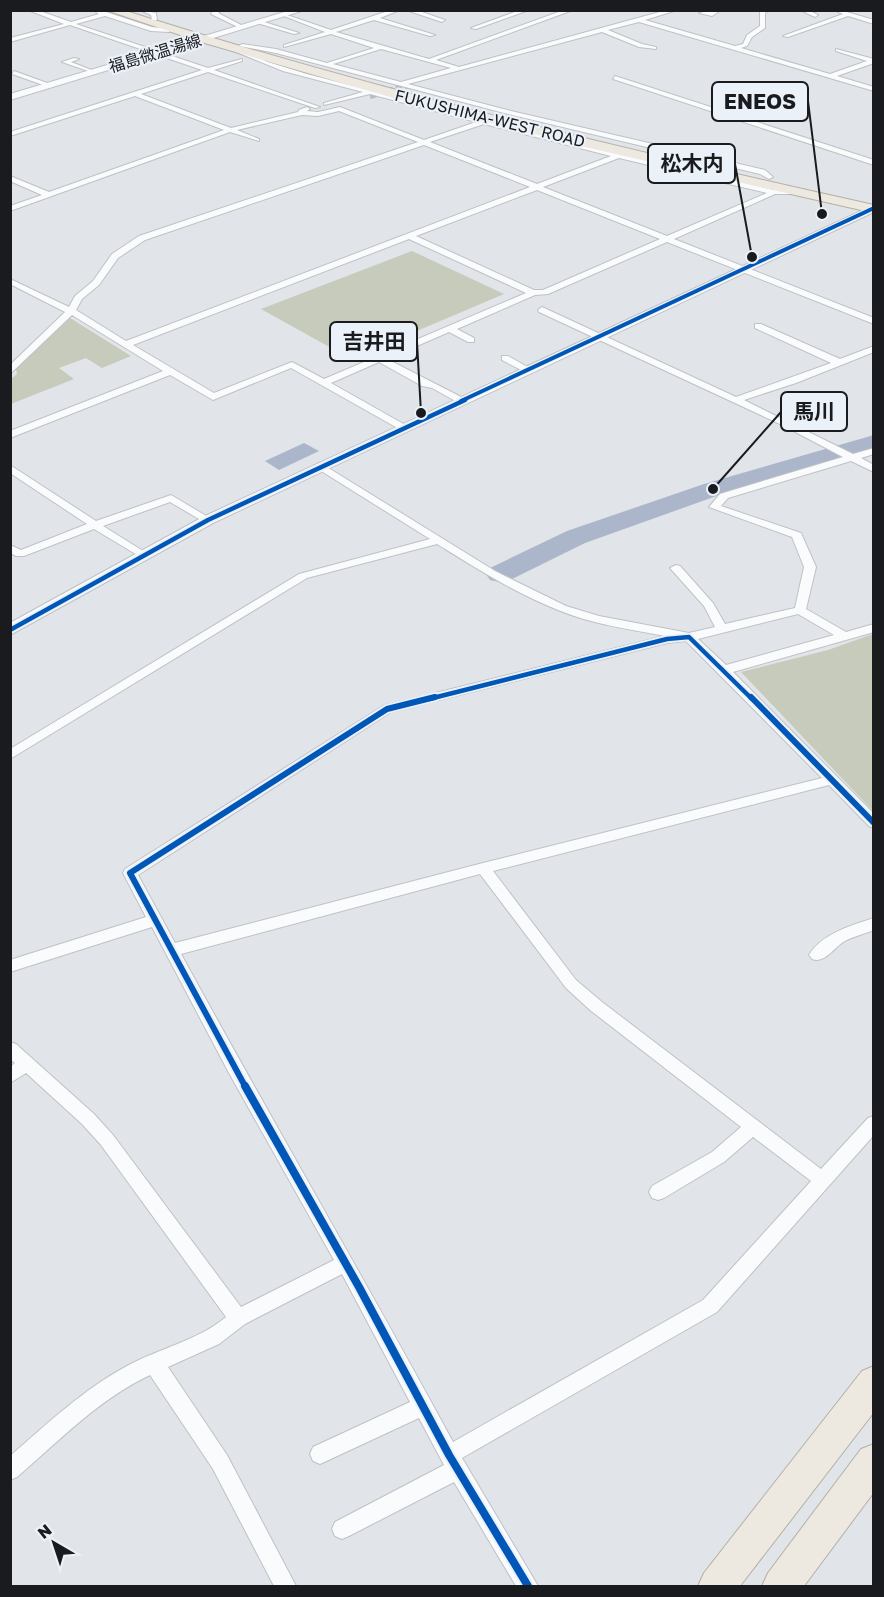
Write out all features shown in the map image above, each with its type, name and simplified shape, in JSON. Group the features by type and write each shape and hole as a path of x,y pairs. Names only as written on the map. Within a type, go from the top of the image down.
{"highway":[{"name":"FUKUSHIMA-WEST ROAD","path":"127,10 238,52 487,121 797,192 873,206"},
{"name":"FUKUSHIMA-WEST ROAD","path":"108,12 204,38"},
{"name":"FUKUSHIMA-WEST ROAD","path":"238,52 501,116 769,177 873,206"},
{"path":"717,1587 873,1383"},
{"path":"781,1587 873,1462"}],"main road":[{"name":"福島微温湯線","path":"10,97 301,10"}],"street":[{"path":"30,10 317,106"},
{"path":"94,10 108,12"},
{"path":"142,10 154,14 154,20"},
{"path":"220,10 213,13 242,27"},
{"path":"286,46 398,10"},
{"path":"408,10 442,20"},
{"path":"469,10 477,10"},
{"path":"557,10 568,12"},
{"path":"647,10 662,14"},
{"path":"399,84 675,10"},
{"path":"702,13 712,14 719,10"},
{"path":"836,10 873,22"},
{"path":"500,36 471,27 525,11"},
{"path":"735,48 745,45 749,36 763,27 761,11"},
{"path":"10,40 108,12"},
{"path":"426,61 568,12"},
{"path":"786,36 849,14"},
{"path":"286,15 379,48 459,68"},
{"path":"485,15 500,19"},
{"path":"375,18 432,35"},
{"path":"640,20 873,89"},
{"path":"259,22 296,33"},
{"path":"603,30 641,46 654,48"},
{"path":"797,33 812,37"},
{"path":"325,64 379,48"},
{"path":"838,50 873,61"},
{"path":"10,134 209,70 238,52 276,51 621,140 762,172 769,177"},
{"path":"238,52 274,66 370,94 774,192 797,192"},
{"path":"76,59 65,62 92,72"},
{"path":"831,76 873,61"},
{"path":"413,84 461,71 459,68"},
{"path":"15,73 48,85"},
{"path":"615,78 873,163"},
{"path":"136,93 257,140"},
{"path":"302,113 301,111 317,106 370,94"},
{"path":"10,208 229,130 370,94"},
{"path":"302,113 318,114 340,109 873,321"},
{"path":"10,371 71,311 78,298 96,283 114,256 152,233 487,121"},
{"path":"858,158 873,151"},
{"path":"126,344 618,156"},
{"path":"10,178 49,195"},
{"path":"324,383 533,293 545,292 774,192"},
{"path":"10,630 208,520 744,269 873,206"},
{"path":"410,236 533,293"},
{"path":"10,281 71,311 213,397 292,364 404,428"},
{"path":"542,310 735,400 873,469"},
{"path":"758,326 840,363"},
{"path":"450,329 471,340"},
{"path":"735,400 873,349"},
{"path":"505,358 528,370"},
{"path":"380,359 462,401"},
{"path":"10,435 171,371"},
{"path":"800,610 810,567 797,535 714,507 724,496 851,456 873,452"},
{"path":"322,467 491,573 562,608 597,619 689,637 873,823"},
{"path":"10,468 144,556"},
{"path":"10,548 20,554 171,498 208,520"},
{"path":"10,755 303,576 439,540"},
{"path":"676,568 709,605 722,629"},
{"path":"528,1587 453,1462 346,1263 235,1068 130,873 387,709 667,639 689,637 800,610 845,637"},
{"path":"724,670 873,628"},
{"path":"172,950 483,867 832,780"},
{"path":"483,867 571,984 596,1006 822,1180"},
{"path":"10,966 156,920"},
{"path":"817,955 839,937 873,924"},
{"path":"10,1049 88,1119 107,1140 238,1318"},
{"path":"10,1076 27,1064"},
{"path":"342,1529 710,1306 873,1123"},
{"path":"658,1192 717,1157 753,1127"},
{"path":"10,1470 123,1378 224,1332 238,1318 346,1263"},
{"path":"154,1364 220,1462 285,1587"},
{"path":"320,1454 423,1406"}],"green space":[{"path":"412,251 504,294 351,359 261,309"},
{"path":"70,318 131,356 102,368 86,358 59,368 74,379 11,404 11,379 17,374 16,369"},
{"path":"874,634 873,811 741,672 828,650"}],"water":[{"path":"304,443 319,451 279,470 265,461"}],"waterway":[{"path":"500,574 576,537 713,489 874,442"}],"tunnel":[{"path":"370,96 413,84"}],"cycle path":[{"path":"10,630 208,520 874,208"},
{"path":"528,1586 449,1455 359,1287 235,1068 130,873 387,709 667,639 689,637 874,823"}],"place":[{"name":"ENEOS","path":"822,214"},
{"name":"松木内","path":"752,257"},
{"name":"吉井田","path":"421,413"},
{"name":"馬川","path":"713,489"}]}
